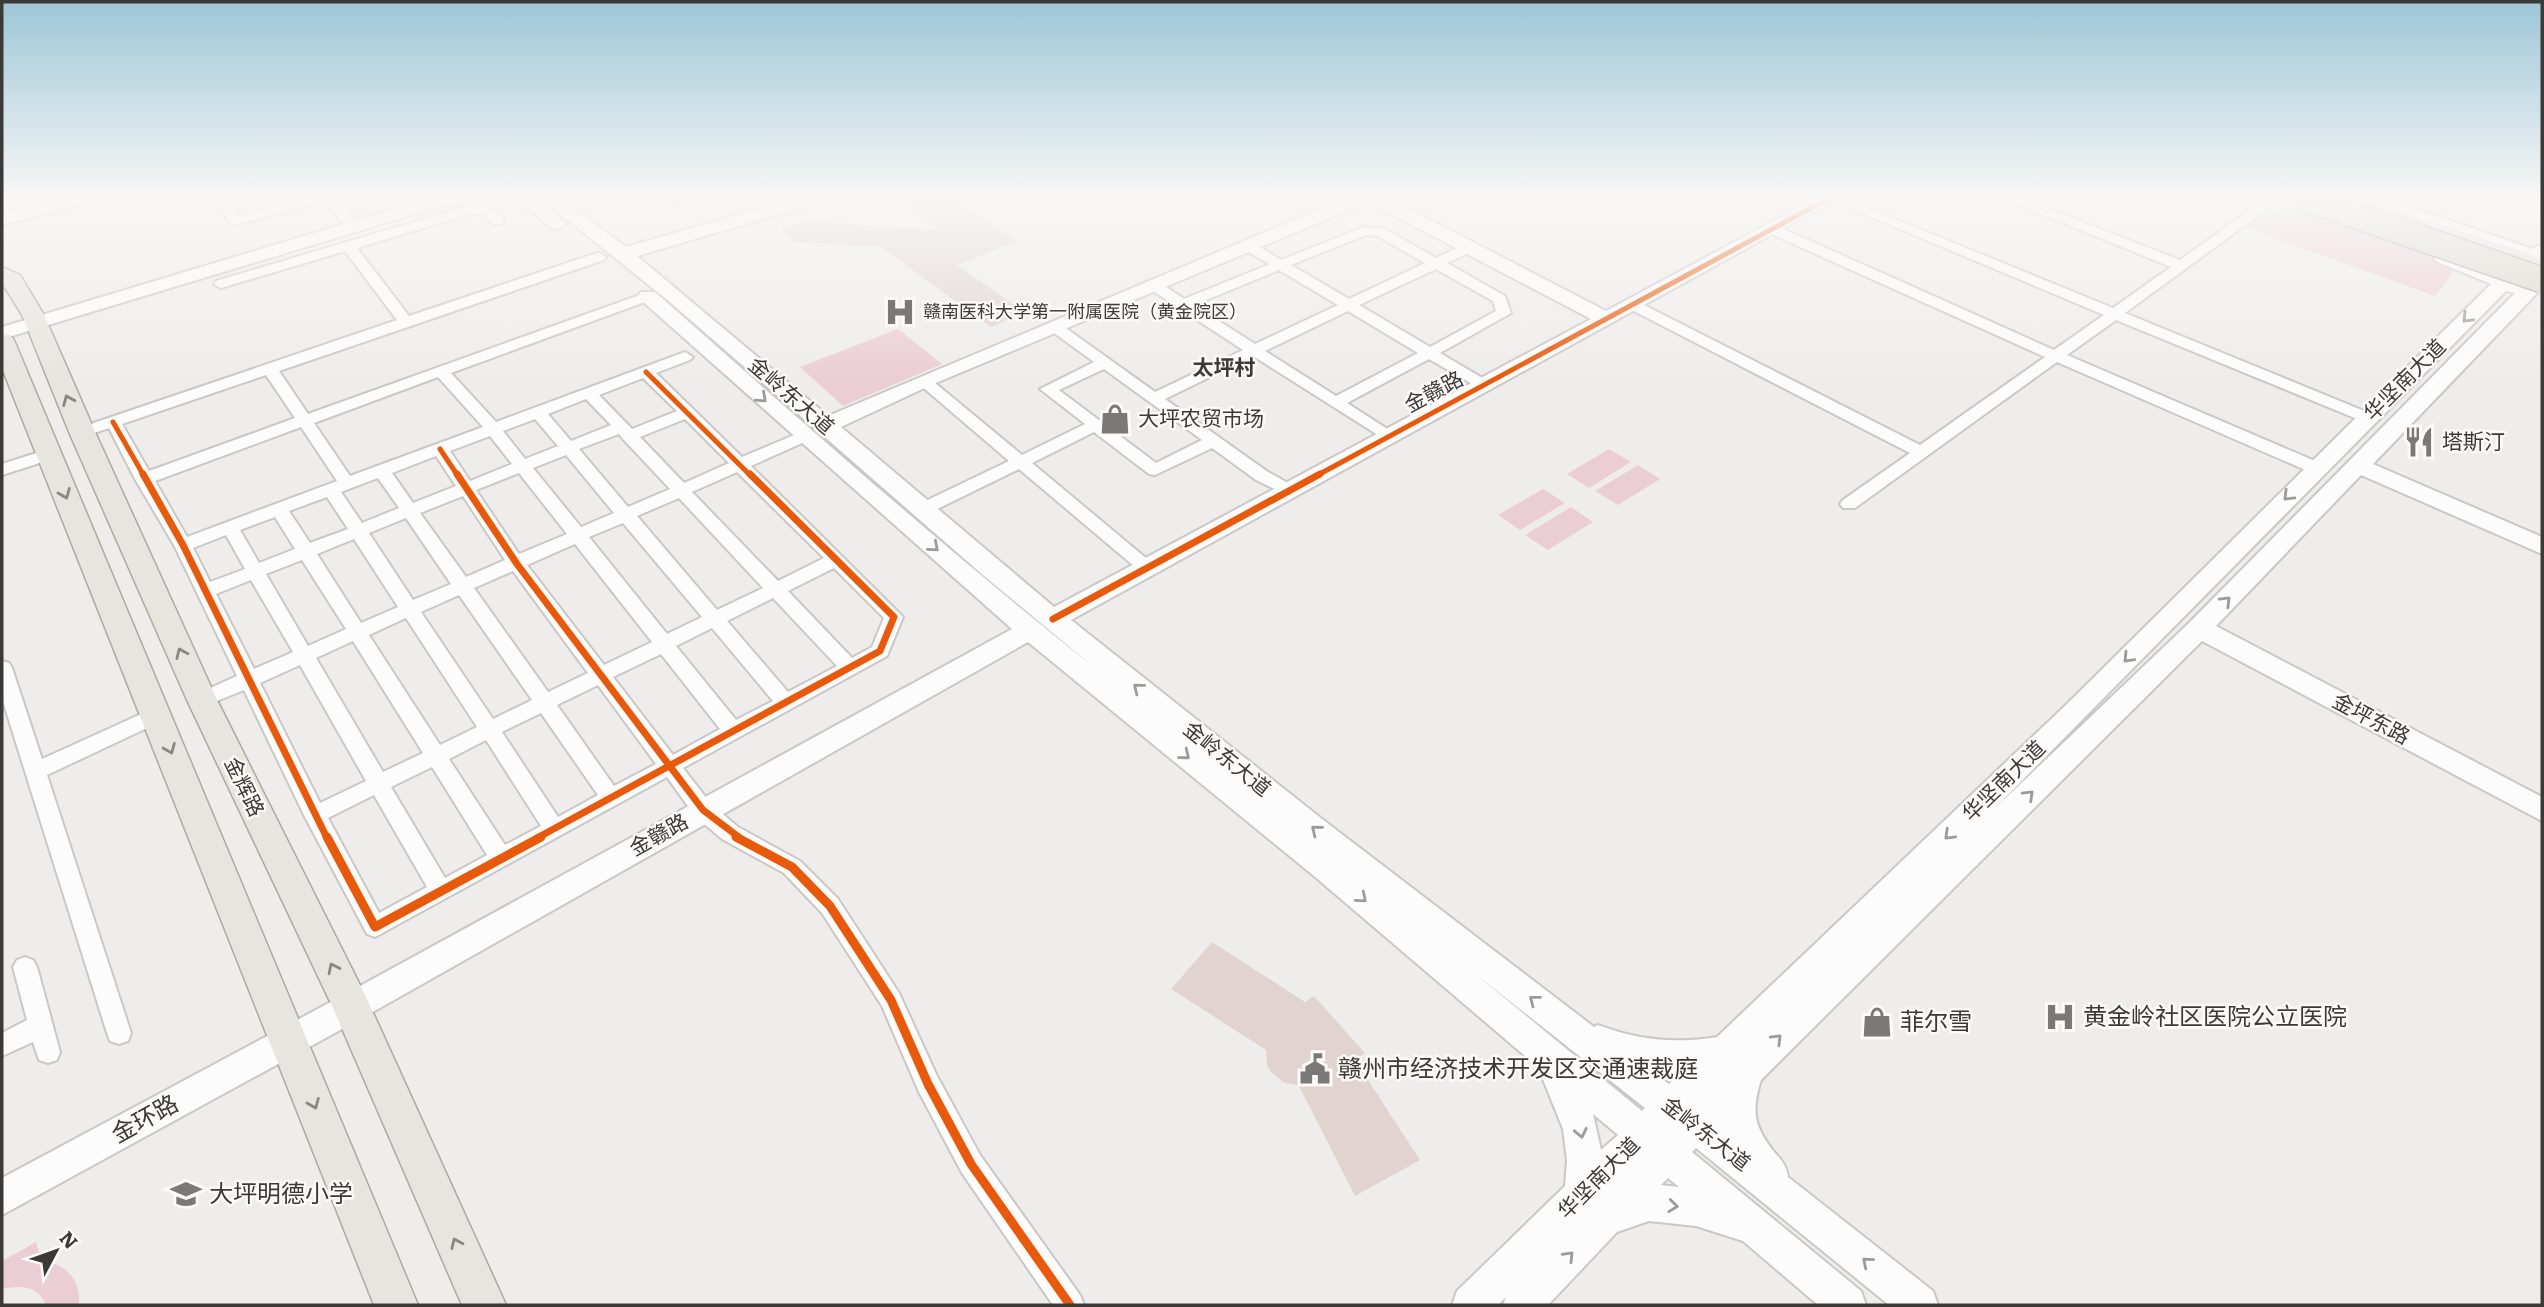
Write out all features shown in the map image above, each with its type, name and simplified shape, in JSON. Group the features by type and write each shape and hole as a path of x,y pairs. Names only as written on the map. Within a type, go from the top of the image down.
{"highway":[{"path":"2479,257 2534,274"},
{"path":"2488,257 2534,274"}],"main road":[{"path":"2,333 34,319 230,257"},
{"path":"2,324 34,319 268,257"},
{"name":"金岭东大道","path":"613,257 648,296 815,431 921,510 1041,624"},
{"name":"金岭东大道","path":"613,257 1041,624 1334,860 1568,1027 1795,1203 1919,1305"},
{"path":"815,431 924,381 1226,257"},
{"path":"1489,257 1607,319"},
{"name":"金赣路","path":"288,1040 1041,624 1720,257"},
{"path":"2479,257 2534,274"},
{"path":"2491,257 2534,274"},
{"path":"2497,257 2534,274"},
{"name":"金辉路","path":"2,273 12,280 34,319 202,700 352,1007 484,1305"},
{"name":"华坚南大道","path":"1471,1305 1595,1206 1667,1155 1695,1125 1737,1060 2316,468 2368,418 2534,274"},
{"name":"华坚南大道","path":"1522,1305 1595,1206 1642,1135 1671,1106 1737,1060 2199,628 2358,466 2534,274"},
{"path":"2,340 396,1305"},
{"path":"2358,466 2542,546"},
{"name":"金坪东路","path":"2199,628 2542,810"},
{"name":"金岭东大道","path":"1334,860 1541,1050 1847,1305"},
{"path":"1568,1027 1625,1051 1648,1057 1737,1060 1736,1117 1761,1163 1795,1203"},
{"name":"金环路","path":"2,1197 288,1040"},
{"path":"1541,1050 1569,1094 1581,1127 1585,1163 1595,1206 1646,1203 1671,1205 1724,1216 1765,1236"}],"street":[{"path":"221,284 311,257"},
{"path":"356,257 406,323"},
{"path":"82,432 605,257"},
{"path":"1267,257 1485,385"},
{"path":"1184,304 1301,257"},
{"path":"1337,402 1504,313 1500,299 1422,257"},
{"path":"1154,398 1449,257"},
{"path":"1835,257 2316,468"},
{"path":"1975,257 2368,418"},
{"path":"2159,257 2182,266"},
{"path":"1849,504 2195,257"},
{"path":"1155,286 1389,437"},
{"path":"144,479 648,296"},
{"path":"1633,304 1921,452"},
{"path":"1055,327 1213,441 1289,491"},
{"path":"183,545 685,358"},
{"path":"1105,363 1048,389 1155,470 1213,441"},
{"path":"270,369 306,420 358,531 555,829"},
{"path":"442,371 493,429 733,731"},
{"path":"113,422 183,545 315,815 375,927 880,651 894,617 646,372"},
{"path":"924,381 1147,568"},
{"path":"589,393 850,668"},
{"path":"538,412 786,703"},
{"path":"205,591 569,448 686,413"},
{"path":"921,510 1094,426"},
{"path":"202,700 683,492 815,431"},
{"path":"440,449 464,489 517,564 703,810 730,833 792,867 830,906 891,1000 928,1084 971,1164 1070,1305"},
{"path":"2,470 49,454"},
{"path":"382,471 611,798"},
{"path":"279,509 501,858"},
{"path":"230,528 441,891"},
{"path":"315,815 835,560"},
{"path":"2,667 119,1033"},
{"path":"36,771 157,715"},
{"path":"25,967 48,1052"},
{"path":"2,1045 40,1026"}],"shaded area":[{"path":"2327,257 2434,257 2452,267 2452,275 2435,296"},
{"path":"898,329 942,364 843,406 800,367"},
{"path":"1609,449 1631,462 1589,488 1567,474"},
{"path":"1638,465 1660,479 1618,505 1595,491"},
{"path":"1543,489 1565,503 1520,530 1498,515"},
{"path":"1571,507 1593,522 1548,550 1525,535"},
{"path":"36,1242 41,1260 58,1265 70,1274 77,1287 79,1305 46,1305 43,1298 28,1288 2,1289 2,1261"}],"building":[{"path":"895,257 977,257 957,265 1025,312 991,327"},
{"name":"赣州市经济技术开发区交通速裁庭","path":"1212,942 1305,1002 1314,996 1365,1053 1355,1060 1420,1160 1355,1196 1299,1086 1283,1082 1271,1072 1267,1065 1266,1050 1171,989"}],"cycle path":[{"path":"1053,619 1721,257"},
{"path":"113,422 183,545 315,815 375,927 880,651 894,617 646,372"},
{"path":"440,449 517,564 703,810 730,833 792,867 830,906 891,1000 928,1084 971,1164 1070,1305"}],"place":[{"name":"赣南医科大学第一附属医院（黄金院区）","path":"900,312"},
{"name":"大坪农贸市场","path":"1115,419"},
{"name":"塔斯汀","path":"2419,442"},
{"name":"黄金岭社区医院公立医院","path":"2060,1017"},
{"name":"菲尔雪","path":"1877,1022"},
{"name":"赣州市经济技术开发区交通速裁庭","path":"1315,1069"},
{"name":"大坪明德小学","path":"186,1194"}],"district":[{"name":"太坪村","path":"1224,368"}]}
